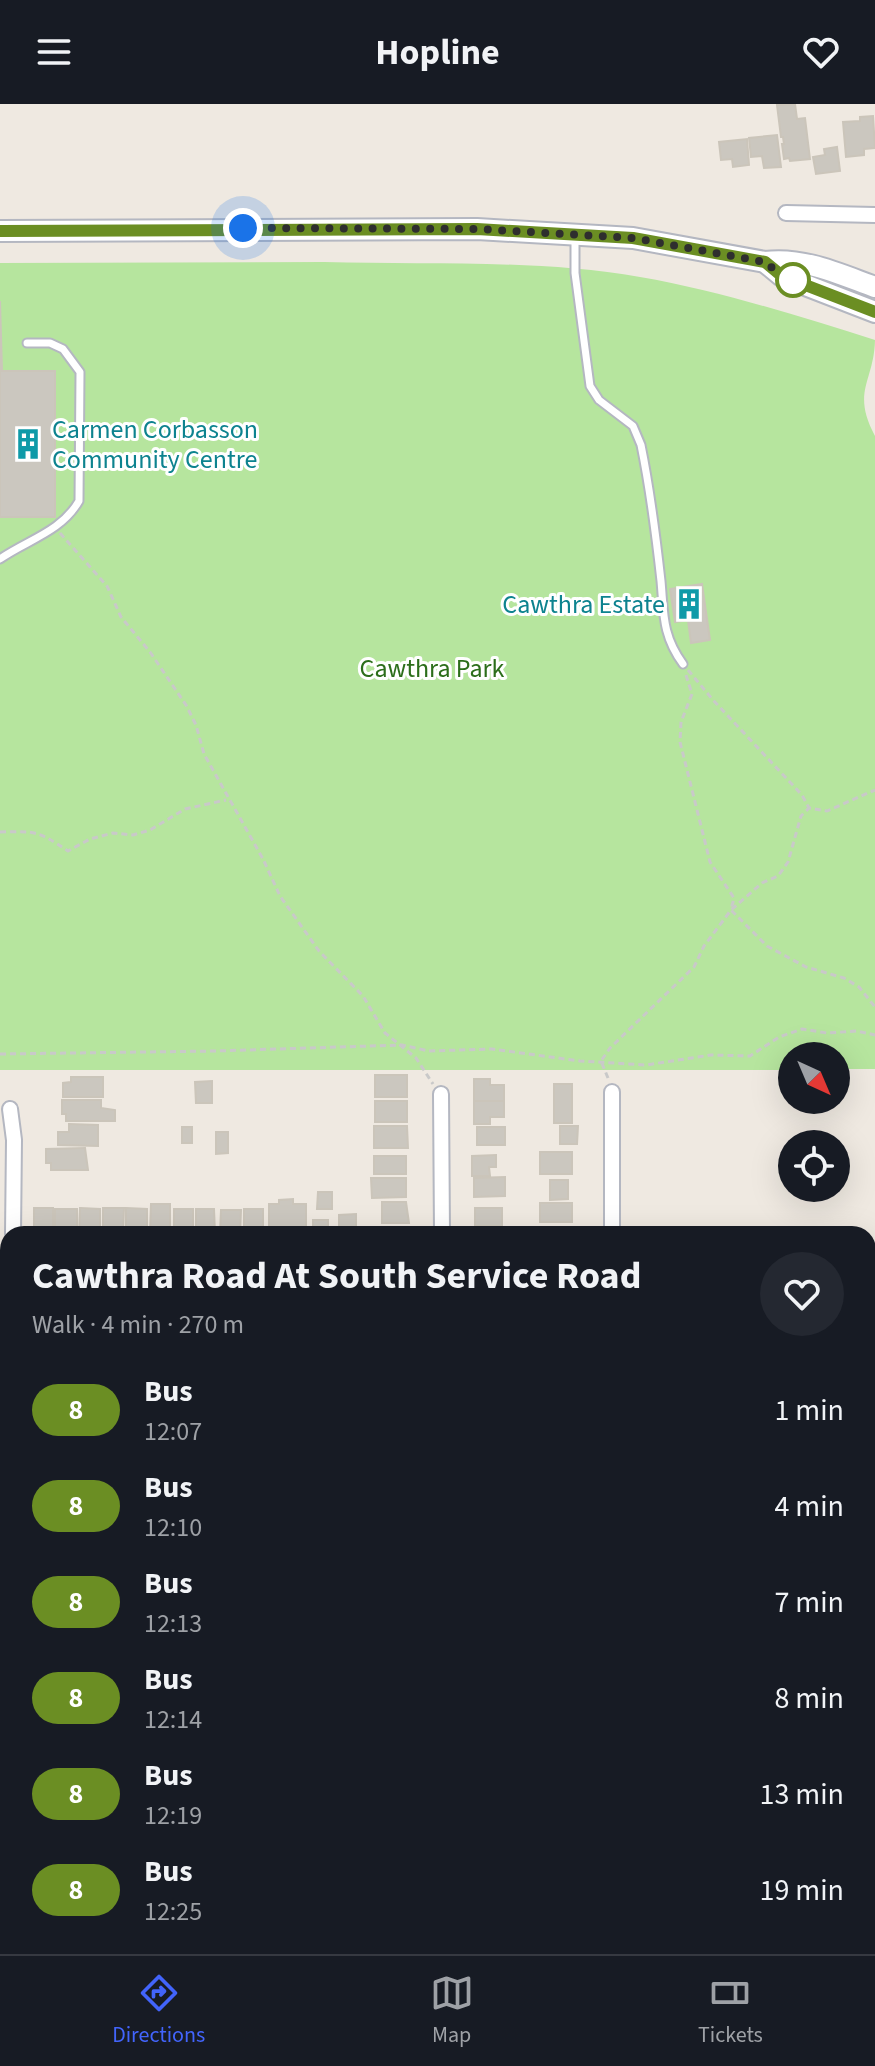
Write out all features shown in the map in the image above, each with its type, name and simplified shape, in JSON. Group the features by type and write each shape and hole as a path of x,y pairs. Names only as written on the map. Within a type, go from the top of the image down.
{"main road":[{"path":"0,231 477,229 575,234 633,238 765,262 786,259 875,287"},
{"path":"765,262 782,276 875,312"}],"street":[{"path":"786,213 875,215"},
{"path":"612,1092 612,1226"},
{"path":"441,1094 442,1226"},
{"path":"10,1109 14,1140 13,1226"}],"lane":[{"path":"575,234 575,273 590,386 599,400 633,426 641,445 661,581 663,623 683,664"},
{"path":"0,559 55,528 79,501 80,372 63,349 50,343 27,343"}],"path":[{"path":"55,528 107,586 121,617 150,652 186,705 196,725 204,754 263,859 280,896 319,951 363,996 385,1033 416,1058 441,1094"},
{"path":"683,664 802,795 809,808"},
{"path":"683,664 692,694 681,722 680,742 710,862 734,898 731,910"},
{"path":"809,808 827,811 875,790"},
{"path":"0,832 27,831 48,836 68,851 90,839 113,833 142,833 185,809 228,799"},
{"path":"601,1061 610,1048 694,967 704,946 731,910 762,883 778,876 788,862 801,816 809,808"},
{"path":"731,910 767,946 806,967 844,978 859,987 875,1007"},
{"path":"0,1054 402,1045 429,1051 492,1049 646,1065 711,1055 750,1056 779,1037 802,1029 827,1033 857,1031 875,1035"},
{"path":"601,1061 612,1092"}],"green space":[{"name":"Cawthra Park","path":"324,262 562,267 670,283 788,313 875,340 864,397 868,421 875,436 875,1069 850,1069 850,1042 778,1042 778,1070 0,1070 0,263"}],"building":[{"path":"795,104 797,119 805,118 810,159 790,161 789,158 784,159 777,105"},
{"path":"873,116 875,148 864,149 864,155 846,157 843,122"},
{"path":"777,135 781,167 764,168 762,156 751,157 749,138"},
{"path":"747,139 749,165 733,167 732,159 721,160 719,142"},
{"path":"837,147 840,171 816,174 813,157 825,155 824,149"},
{"name":"Carmen Corbasson Community Centre","path":"0,301 2,371 55,371 55,517 0,517"},
{"name":"Cawthra Estate","path":"702,584 710,640 691,643 688,620 675,622 670,589"},
{"path":"375,1075 407,1075 407,1097 375,1097"},
{"path":"71,1077 103,1077 103,1097 63,1097 63,1083 71,1082"},
{"path":"474,1079 490,1079 490,1085 504,1085 504,1101 474,1101"},
{"path":"212,1081 212,1103 196,1103 195,1082"},
{"path":"554,1084 572,1084 572,1123 554,1123"},
{"path":"62,1100 101,1100 101,1108 115,1110 115,1121 66,1121 66,1114 62,1114"},
{"path":"375,1101 407,1101 407,1122 375,1122"},
{"path":"474,1101 504,1101 504,1117 490,1117 490,1124 474,1124"},
{"path":"69,1124 98,1125 98,1146 58,1145 58,1132 69,1132"},
{"path":"374,1126 407,1126 408,1148 374,1148"},
{"path":"560,1126 578,1126 577,1144 560,1144"},
{"path":"182,1127 192,1127 192,1143 182,1143"},
{"path":"477,1127 505,1127 505,1145 477,1145"},
{"path":"216,1132 228,1132 228,1153 216,1154"},
{"path":"85,1148 88,1170 51,1170 51,1163 46,1163 46,1149"},
{"path":"540,1152 572,1152 572,1174 540,1174"},
{"path":"496,1155 496,1167 489,1167 490,1176 472,1176 472,1156"},
{"path":"374,1156 406,1156 406,1174 374,1174"},
{"path":"505,1177 505,1196 474,1197 474,1178"},
{"path":"371,1178 406,1178 406,1197 372,1198"},
{"path":"550,1180 568,1180 568,1199 550,1200"},
{"path":"318,1192 332,1192 332,1209 317,1209"},
{"path":"293,1199 293,1204 306,1204 306,1226 269,1226 269,1204 279,1204 279,1200"},
{"path":"382,1202 406,1202 409,1223 382,1223"},
{"path":"540,1203 572,1203 572,1222 540,1222"},
{"path":"151,1204 170,1204 170,1226 150,1226"},
{"path":"34,1208 53,1208 53,1226 34,1226"},
{"path":"80,1208 100,1209 100,1226 79,1226"},
{"path":"103,1208 124,1208 123,1226 103,1226"},
{"path":"126,1208 147,1209 147,1226 126,1226"},
{"path":"475,1208 502,1208 502,1226 475,1226"},
{"path":"55,1209 77,1209 77,1226 55,1226"},
{"path":"174,1209 193,1209 193,1226 174,1226"},
{"path":"196,1209 214,1209 215,1226 196,1226"},
{"path":"244,1209 263,1209 263,1226 244,1226"},
{"path":"221,1210 241,1210 240,1226 220,1226"},
{"path":"356,1214 356,1226 339,1226 339,1215"},
{"path":"313,1220 328,1220 328,1226 313,1226"}],"bus line":[{"name":"8","path":"0,231 477,229 633,238 765,262 782,276 875,312"}],"place":[{"name":"Carmen Corbasson Community Centre","path":"28,444"},
{"name":"Cawthra Estate","path":"689,604"}],"route":[{"path":"243,228 477,229 633,238 765,262 782,276 793,280"}]}
